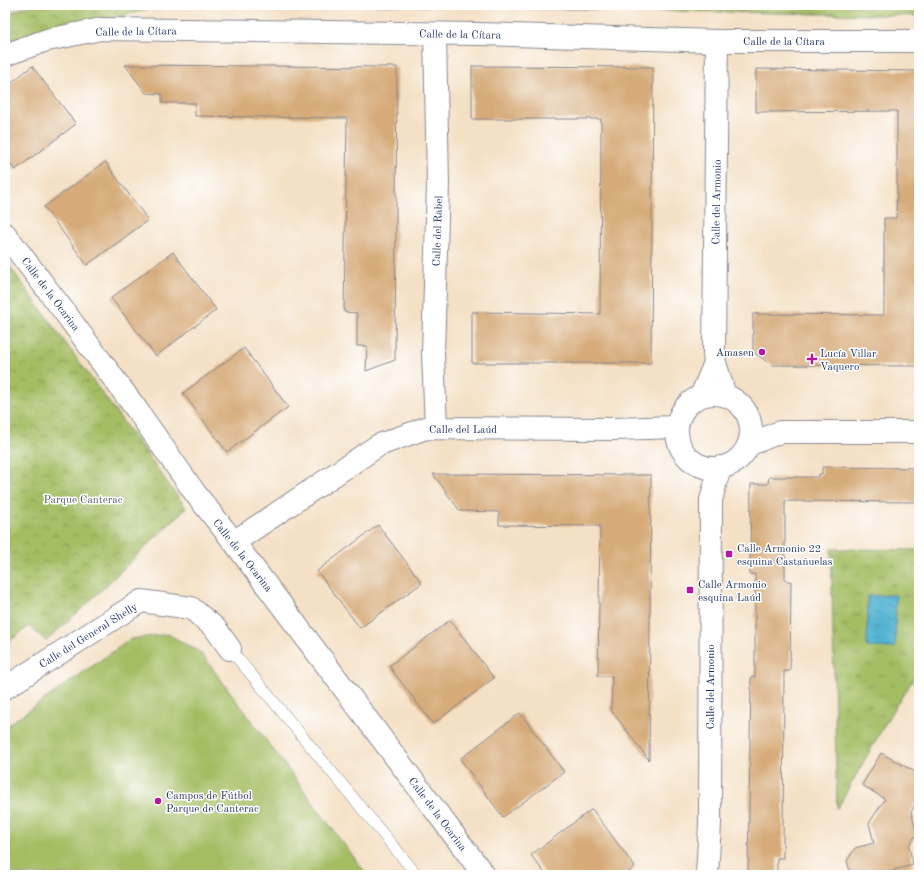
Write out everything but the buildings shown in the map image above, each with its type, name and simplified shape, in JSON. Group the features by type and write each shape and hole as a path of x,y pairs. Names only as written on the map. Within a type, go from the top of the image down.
{"street":[{"name":"Calle de la Cítara","path":"5,55 47,40 101,29 434,34 717,41 919,41"},
{"name":"Calle del Rabel","path":"434,34 438,184 433,353 436,428"},
{"name":"Calle del Armonio","path":"701,396 714,362 717,41"},
{"name":"Calle de la Ocarina","path":"5,234 133,404 195,493 234,542 484,875"},
{"name":"Calle del Armonio","path":"714,362 726,395"},
{"path":"714,393 726,395 737,401 748,416 751,431 748,445 736,460 720,467 709,467 698,464 689,458 682,450 677,436 679,416 690,402 701,396 714,393"},
{"path":"748,416 780,432"},
{"name":"Calle del Laúd","path":"234,542 379,445 426,428 614,430 677,427"},
{"path":"748,445 780,432 919,432"},
{"name":"Calle del Armonio","path":"698,464 712,500"},
{"name":"Calle del Armonio","path":"707,875 710,824 712,500 720,467"},
{"name":"Calle del General Shelly","path":"5,688 141,601 191,608 215,628 230,649"}],"lane":[{"path":"230,649 417,875"}],"green space":[{"path":"31,5 161,5 5,50 5,14"},
{"path":"376,5 919,5 919,16"},
{"name":"Parque Canterac","path":"5,260 186,508 91,600 46,641 29,626 5,645"},
{"path":"831,549 919,550 919,671 893,710 837,809"},
{"name":"Campos de Fútbol Parque de Canterac","path":"168,634 201,653 367,875 5,875 5,727 131,639"}],"water":[{"path":"896,595 895,648 867,647 868,596"}],"place":[{"name":"Amasen","path":"762,352"},
{"name":"Lucía Villar Vaquero","path":"812,359"},
{"name":"Calle Armonio 22 esquina Castañuelas","path":"729,554"},
{"name":"Calle Armonio esquina Laúd","path":"690,590"},
{"name":"Campos de Fútbol Parque de Canterac","path":"158,801"}]}
